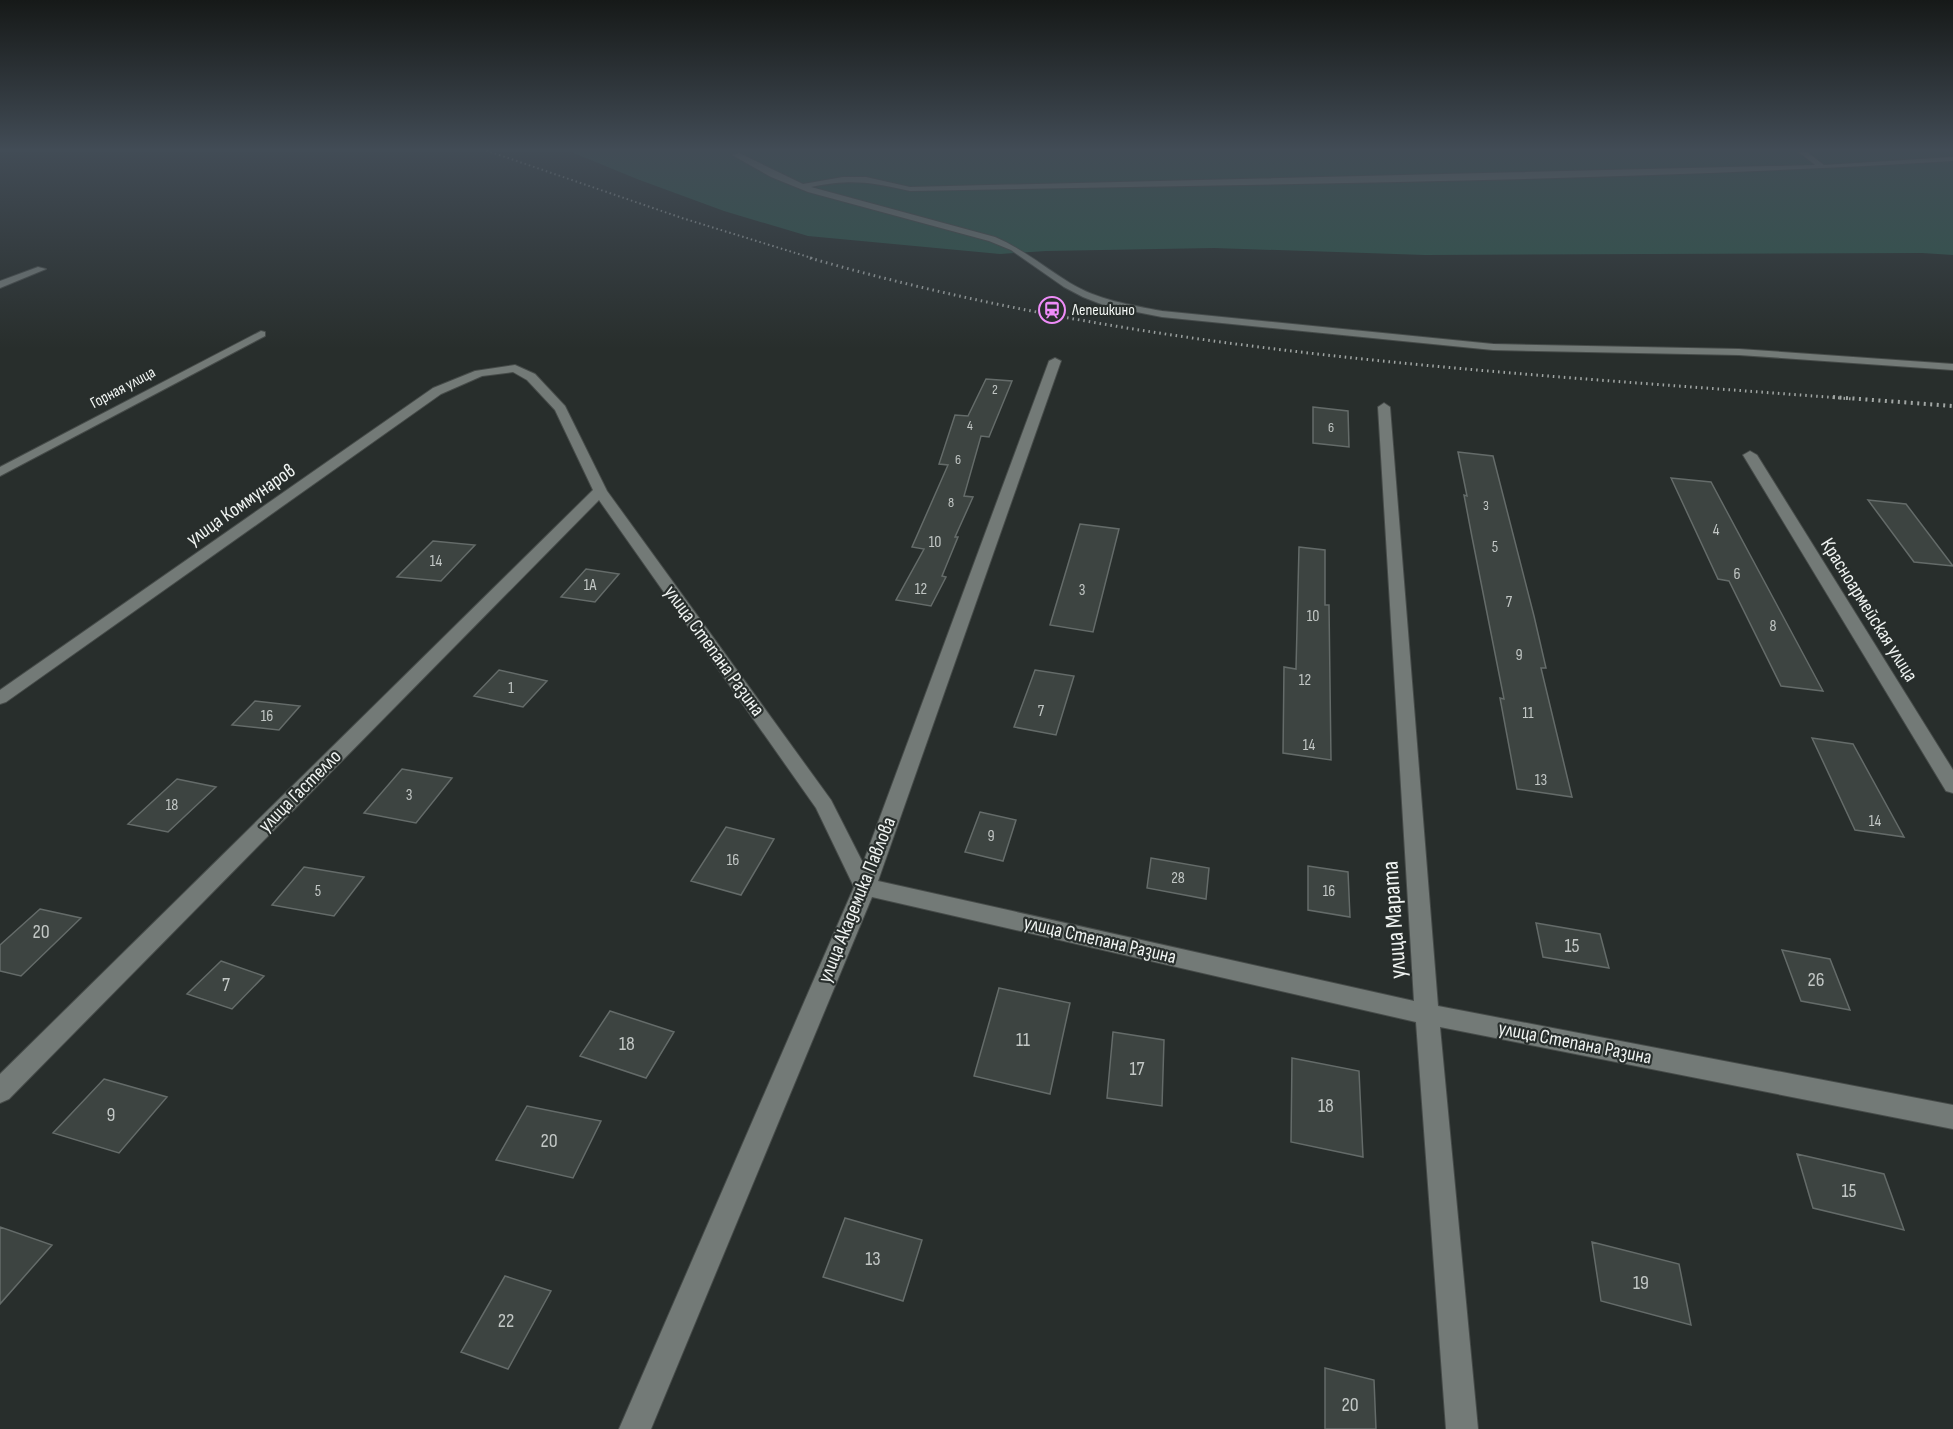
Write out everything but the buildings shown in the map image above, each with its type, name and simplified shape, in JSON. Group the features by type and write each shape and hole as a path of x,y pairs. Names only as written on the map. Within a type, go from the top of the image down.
{"street":[{"path":"0,285 41,269"},
{"name":"Горная улица","path":"0,472 261,334"},
{"name":"улица Академика Павлова","path":"635,1429 866,887 1055,362"},
{"name":"улица Степана Разина","path":"515,368 531,377 561,409 600,491 824,805 866,887 1427,1014 1953,1117"},
{"name":"улица Коммунаров","path":"0,698 437,391 479,373 515,368"},
{"name":"улица Марата","path":"1384,407 1427,1014 1462,1429"},
{"name":"Красноармейская улица","path":"1750,455 1953,786"},
{"name":"улица Гастелло","path":"0,1091 600,491"}],"lane":[{"path":"902,216 992,239 1014,249 1086,295 1109,304 1162,314 1493,347 1749,352 1953,367"}],"green space":[{"path":"740,216 1953,216 1953,255 1922,253 1425,255 1214,248 1000,254 808,236"}],"railway":[{"path":"675,216 815,259"},
{"path":"810,258 938,291 1066,318 1197,339 1459,368 1853,399"},
{"path":"1833,397 1953,406"}],"place":[{"name":"Лепешкино","path":"1052,310"}]}
